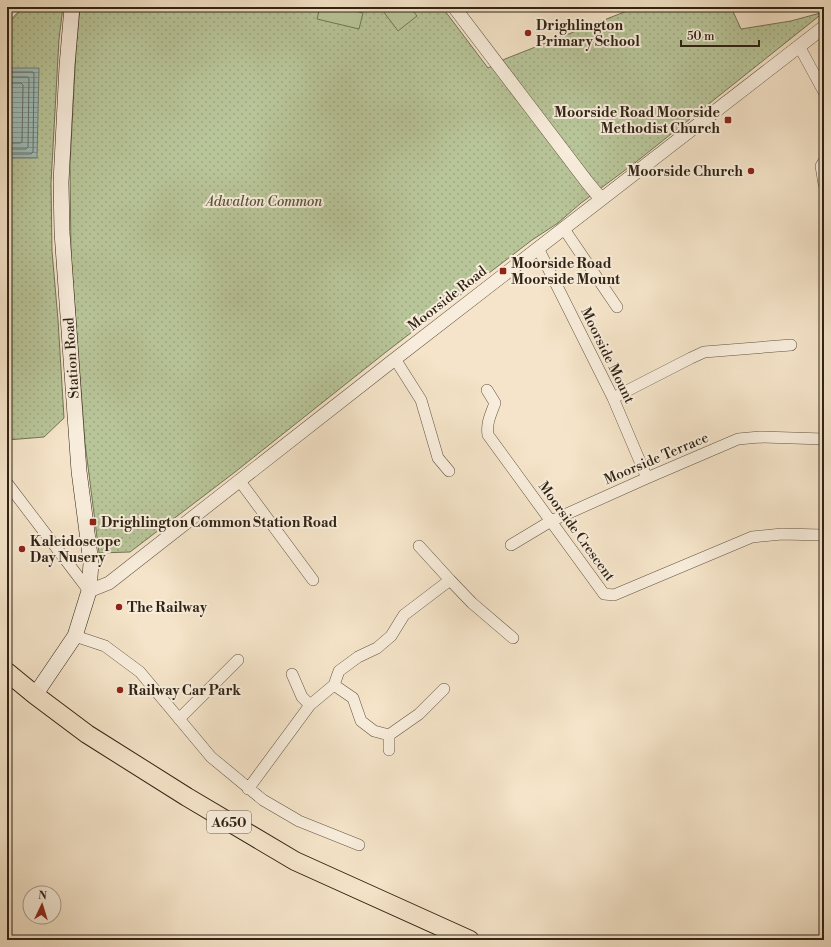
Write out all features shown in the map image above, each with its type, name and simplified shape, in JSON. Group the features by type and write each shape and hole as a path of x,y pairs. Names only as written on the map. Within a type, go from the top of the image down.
{"highway":[{"name":"A650","path":"7,672 87,734 145,771 296,861 470,940"}],"main road":[{"name":"Station Road","path":"35,695 75,636 89,591 91,563 79,470 62,225 65,97 72,7"}],"street":[{"path":"7,16 15,7"},
{"path":"454,7 601,199"},
{"name":"Moorside Road","path":"89,591 109,583 395,359 824,27"},
{"path":"799,46 824,92"},
{"path":"824,161 821,166 824,184"},
{"path":"564,229 617,307"},
{"name":"Moorside Mount","path":"538,248 613,398 647,478"},
{"path":"613,398 704,352 791,346"},
{"path":"395,359 421,400 438,458 449,470"},
{"name":"Moorside Crescent","path":"487,390 495,403 488,420 488,434 604,594 614,595 752,537 782,534 822,535 824,532"},
{"name":"Moorside Terrace","path":"511,545 551,521 738,439 760,437 824,439"},
{"path":"240,480 314,580"},
{"path":"7,483 89,591"},
{"path":"419,546 472,603 513,638"},
{"path":"248,788 310,705 334,685 339,671 358,657 377,648 390,636 404,615 450,580"},
{"path":"75,636 105,646 140,672 211,758 263,800 299,821 359,845"},
{"path":"179,719 238,660"},
{"path":"292,674 302,697 310,705"},
{"path":"334,685 353,698 362,721 374,731 389,735 419,714 444,689"},
{"path":"389,735 389,750"}],"green space":[{"path":"24,7 63,7 59,39 51,183 52,251 64,418 44,437 7,440 7,25"},
{"name":"Adwalton Common","path":"80,7 442,7 488,68 505,59 637,7 731,7 741,29 791,21 824,12 636,162 581,203 558,223 532,240 386,352 235,472 130,552 99,553 85,443 71,255 70,165 76,50"},
{"path":"320,7 339,7 363,13 359,29 317,19"},
{"path":"380,7 410,7 417,16 398,31"}],"water":[{"path":"7,68 39,68 37,158 7,158"}],"place":[{"name":"Drighlington Primary School","path":"528,33"},
{"name":"Moorside Road Moorside Methodist Church","path":"728,120"},
{"name":"Moorside Church","path":"751,171"},
{"name":"Moorside Road Moorside Mount","path":"503,271"},
{"name":"Drighlington Common Station Road","path":"93,522"},
{"name":"Kaleidoscope Day Nusery","path":"22,549"},
{"name":"The Railway","path":"119,607"},
{"name":"Railway Car Park","path":"120,690"}]}
